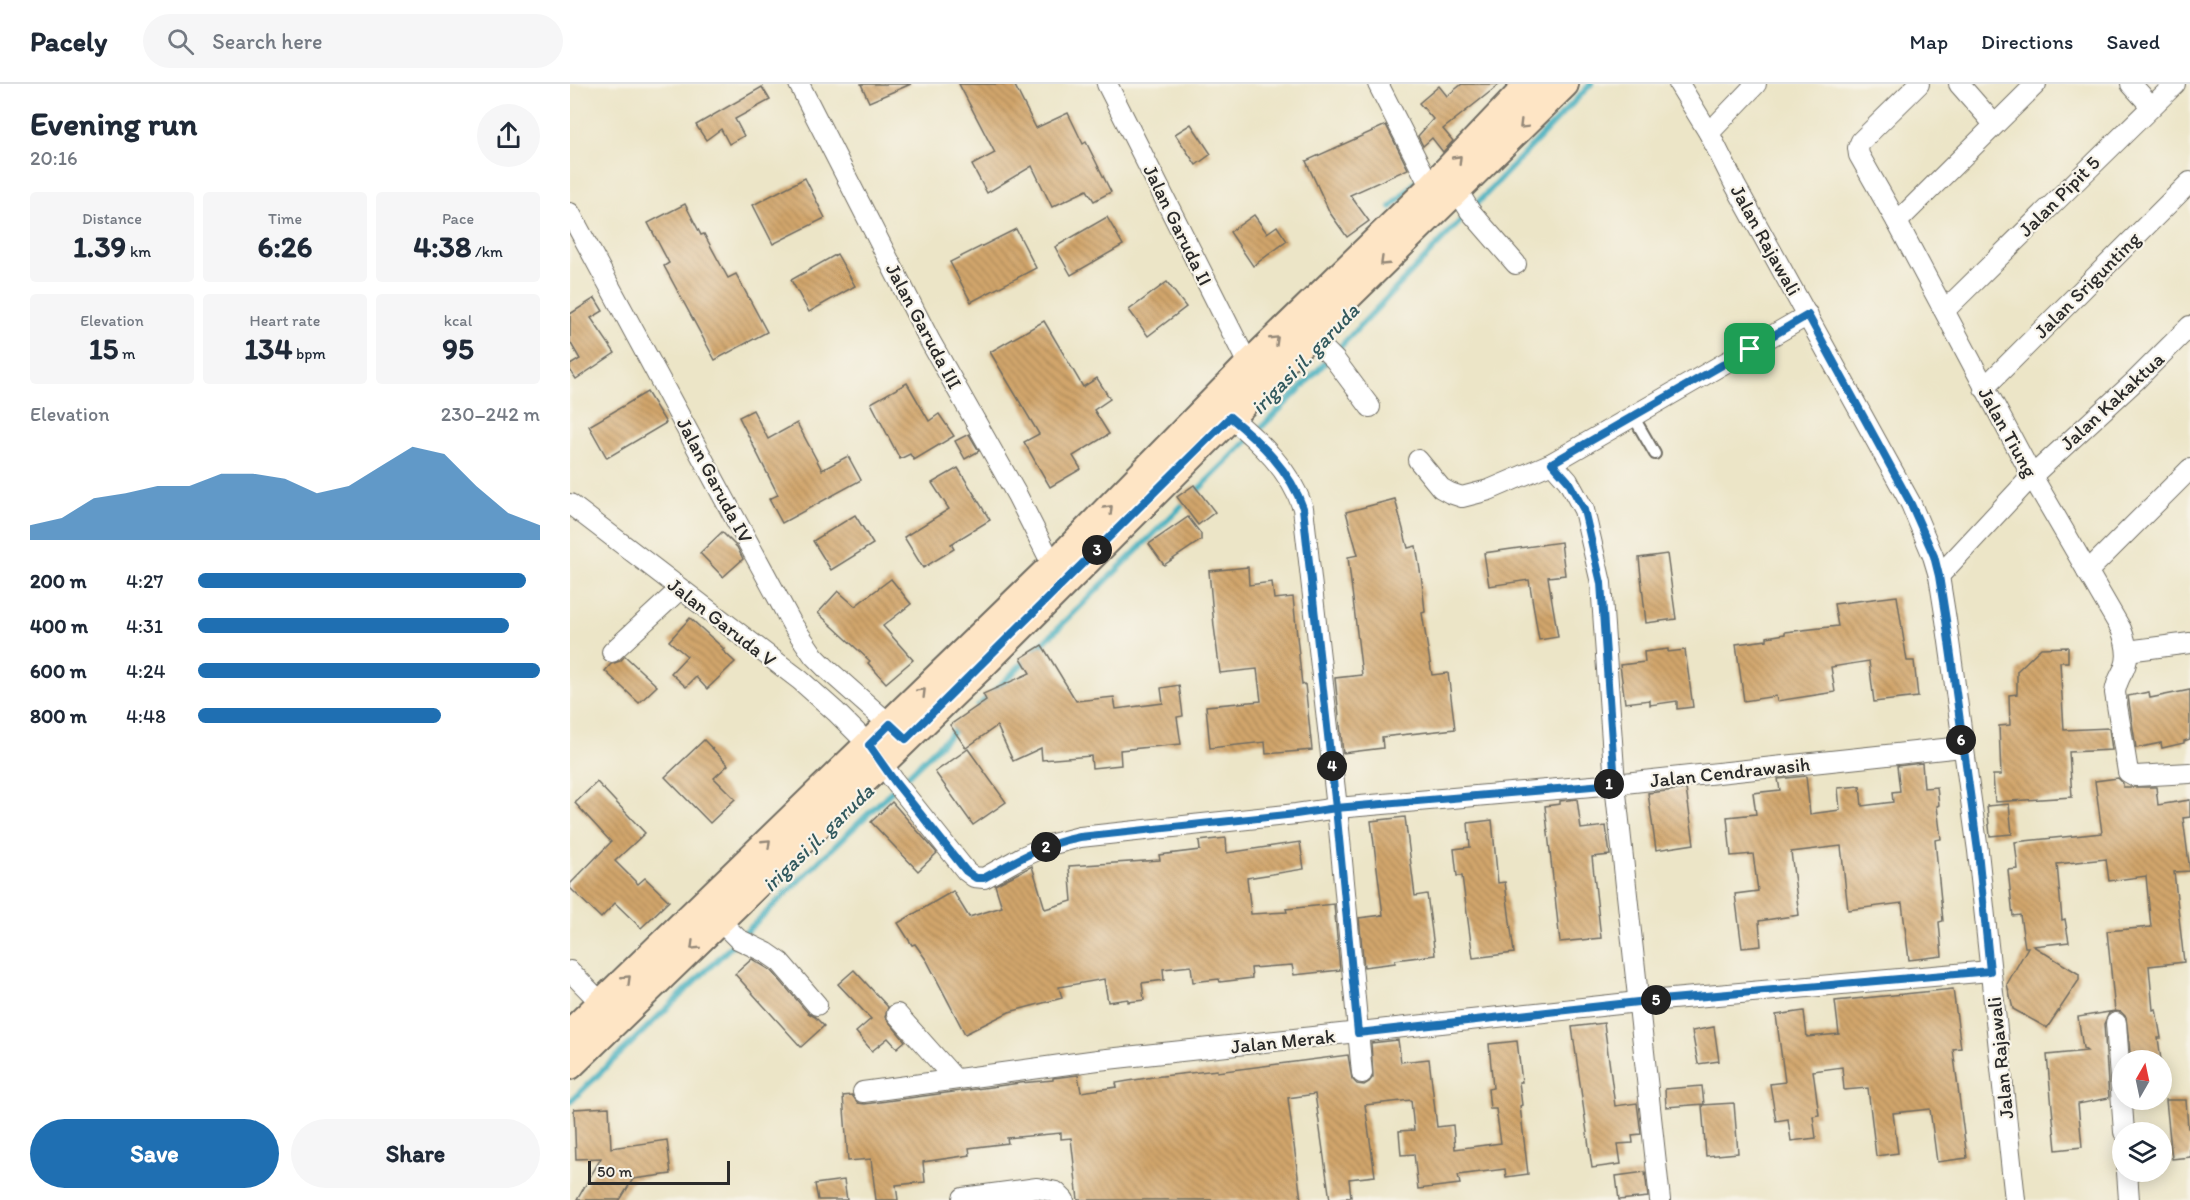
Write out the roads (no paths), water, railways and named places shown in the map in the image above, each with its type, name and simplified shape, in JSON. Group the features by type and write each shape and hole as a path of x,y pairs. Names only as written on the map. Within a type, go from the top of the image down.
{"main road":[{"path":"972,658 1053,566 1254,376 1458,202 1530,84"},
{"path":"570,1034 735,935 887,770 898,732 972,658 1230,417 1254,376 1324,348 1564,84"},
{"path":"570,1065 609,1011 887,770"}],"street":[{"name":"Jalan Garuda III","path":"799,84 930,341 1017,495 1053,566"},
{"name":"Jalan Garuda II","path":"1107,84 1254,376"},
{"name":"Jalan Rajawali","path":"1679,84 1709,134 1911,504 1934,556 1939,576 1978,851 2015,1200"},
{"path":"1709,134 1756,84"},
{"name":"Jalan Tiung","path":"1919,84 1861,141 1858,148 1859,155 1945,310 2032,476 2121,629 2127,651"},
{"path":"1959,84 1994,124"},
{"path":"1897,222 2036,84"},
{"path":"2131,84 2151,106"},
{"name":"Jalan Pipit 5","path":"1945,310 2175,84"},
{"path":"1386,87 1458,202 1515,264"},
{"name":"Jalan Srigunting","path":"1984,388 2190,182"},
{"name":"Jalan Garuda IV","path":"570,213 792,624 814,656 898,732"},
{"path":"1418,460 1441,488 1462,497 1489,490 1552,463 1808,315"},
{"name":"Jalan Kakaktua","path":"1939,576 2032,476 2135,381 2190,326"},
{"path":"1324,348 1370,407"},
{"path":"1230,417 1255,439 1288,477 1296,489 1303,508 1362,1073"},
{"path":"1552,463 1568,481 1584,510 1601,583 1615,784 1660,1200"},
{"path":"2087,572 2190,469"},
{"name":"Jalan Garuda V","path":"570,504 800,680 887,770"},
{"path":"612,652 680,589"},
{"path":"2190,643 2127,651 2127,663 2116,685 2115,693 2128,772 2135,776 2190,773"},
{"name":"Jalan Cendrawasih","path":"887,770 966,871 984,878 1049,845 1080,837 1336,808 1615,784 1962,747"},
{"path":"735,935 780,962 817,1005"},
{"path":"570,971 609,1011"},
{"name":"Jalan Merak","path":"863,1092 1098,1060 1638,1002 1990,971"},
{"path":"897,1014 956,1079"},
{"path":"2116,1023 2123,1122"},
{"path":"2128,1182 2129,1200"},
{"path":"963,1198 1046,1188 1056,1192 1064,1200"}],"lane":[{"path":"1633,416 1655,454"}],"waterway":[{"name":"irigasi jl. garuda","path":"1036,650 1298,391 1591,84"},
{"path":"1391,207 1470,127"},
{"name":"irigasi jl. garuda","path":"978,707 1029,657"},
{"name":"irigasi jl. garuda","path":"570,1102 958,727"}]}
